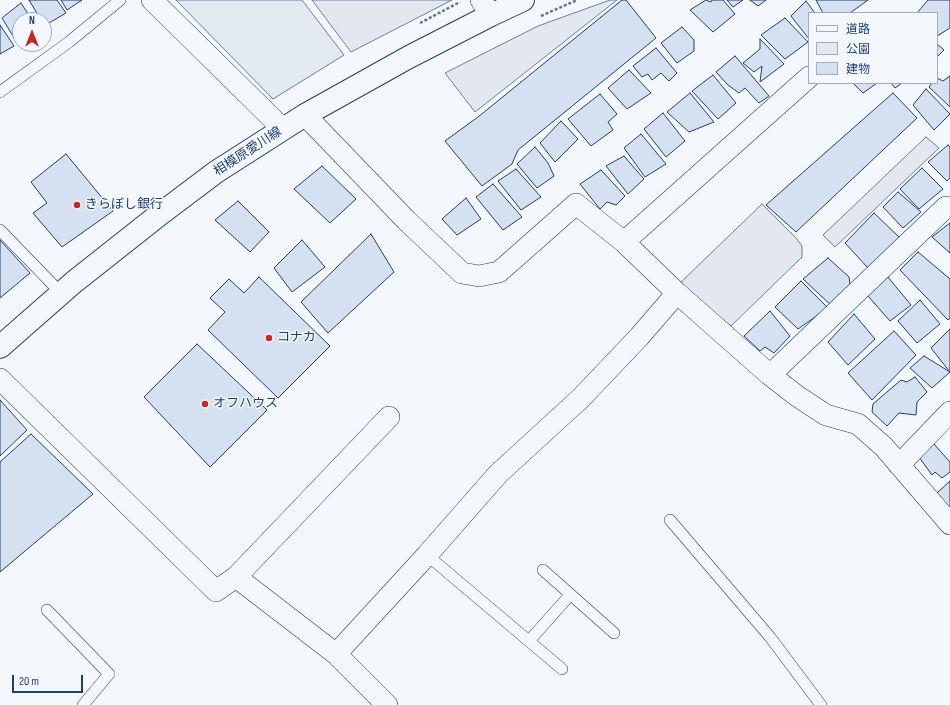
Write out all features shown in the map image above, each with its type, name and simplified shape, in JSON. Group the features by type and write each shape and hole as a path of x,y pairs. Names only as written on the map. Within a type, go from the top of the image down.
{"main road":[{"name":"相模原愛川線","path":"0,347 61,293 161,213 216,172 305,115 409,57 486,7 523,0"}],"street":[{"path":"152,0 283,129"},
{"path":"624,242 808,78"},
{"path":"305,115 407,221 462,273 479,276 499,272 576,204 624,242 677,293 770,374 826,414 858,424 884,447 950,524"},
{"path":"770,374 946,207"},
{"path":"336,654 427,555 498,474 581,398 639,337 677,293"},
{"path":"0,379 216,592 236,577 389,417"},
{"path":"899,465 950,412"},
{"path":"236,577 336,654 387,705"}],"lane":[{"path":"0,92 69,42 120,0"},
{"path":"0,230 61,293"},
{"path":"670,520 770,637 821,705"},
{"path":"427,555 562,669"},
{"path":"543,570 614,633"},
{"path":"529,641 570,595"},
{"path":"46,610 109,674 83,705"}],"path":[{"path":"539,17 577,0"}],"green space":[{"path":"176,0 302,0 344,55 273,99"}],"shaded area":[{"path":"312,0 452,0 351,52"},
{"path":"610,0 617,0 475,112 445,73 538,26"},
{"path":"926,137 939,148 835,247 823,235"},
{"path":"762,204 796,238 802,246 802,257 731,326 678,285"}],"building":[{"path":"29,0 57,0 66,13 52,21 52,12 36,12"},
{"path":"61,0 82,0 67,10"},
{"path":"622,0 626,0 656,38 518,150 512,164 482,186 445,141 478,117"},
{"path":"706,0 711,2 712,0 723,0 735,14 713,32 690,10"},
{"path":"727,0 743,0 733,7"},
{"path":"750,0 766,0 758,6"},
{"path":"816,0 868,0 851,12 822,12"},
{"path":"928,0 950,0 950,28 938,35 938,12 918,12"},
{"path":"806,1 814,12 808,12 808,38 791,16"},
{"path":"21,3 27,12 12,12 12,34 2,18"},
{"path":"785,18 808,42 785,59 761,35"},
{"path":"0,25 12,43 12,47 0,54"},
{"path":"682,27 694,40 694,51 677,63 661,43"},
{"path":"760,39 784,64 760,82 762,66 754,72 743,63 760,49"},
{"path":"938,45 944,50 938,56"},
{"path":"656,48 677,73 669,81 661,73 652,80 648,74 642,77 633,66"},
{"path":"735,56 769,96 759,103 745,88 739,93 728,85 716,72"},
{"path":"629,70 651,93 627,109 608,88"},
{"path":"713,75 736,103 718,119 692,91"},
{"path":"950,76 950,107 929,87 931,84 938,84 938,78 943,81"},
{"path":"854,84 876,84 863,93"},
{"path":"892,84 901,84 895,88"},
{"path":"926,89 950,114 934,130 913,105"},
{"path":"690,93 714,122 689,132 667,112"},
{"path":"893,93 917,118 796,232 766,205"},
{"path":"600,94 617,114 608,122 613,130 591,146 568,119"},
{"path":"663,113 685,141 666,157 644,129"},
{"path":"561,121 578,139 555,162 540,143"},
{"path":"641,134 666,164 645,177 624,148"},
{"path":"948,145 950,147 950,178 947,181 928,162"},
{"path":"535,147 548,163 554,176 537,188 517,164"},
{"path":"66,154 113,211 62,247 33,213 47,203 31,182"},
{"path":"624,156 644,179 628,194 606,166"},
{"path":"322,166 356,199 330,223 294,189"},
{"path":"922,168 943,189 919,209 900,189"},
{"path":"516,169 541,197 521,210 498,181"},
{"path":"601,170 625,196 616,205 607,202 600,209 580,184"},
{"path":"493,184 522,217 503,230 476,197"},
{"path":"898,192 921,212 903,228 883,207"},
{"path":"466,198 481,219 457,235 442,219"},
{"path":"238,201 269,232 250,252 215,220"},
{"path":"874,213 900,238 868,268 845,243"},
{"path":"950,223 950,253 932,237"},
{"path":"371,234 394,272 328,333 301,302"},
{"path":"0,240 30,273 0,298"},
{"path":"302,240 325,267 292,292 274,268"},
{"path":"918,252 950,279 950,318 948,320 900,270"},
{"path":"828,258 849,277 851,291 833,307 803,279"},
{"path":"887,276 911,305 890,321 868,296"},
{"name":"コナカ","path":"259,277 330,346 278,398 208,330 225,312 210,298 229,279 244,293"},
{"path":"801,281 828,308 798,329 775,307"},
{"path":"920,300 940,324 917,343 898,321"},
{"path":"770,311 790,336 774,353 765,347 760,351 744,336"},
{"path":"854,314 875,339 848,365 828,342"},
{"path":"950,329 950,372 931,348"},
{"path":"894,331 916,355 872,400 848,373"},
{"name":"オフハウス","path":"197,344 267,410 210,467 144,397"},
{"path":"924,356 950,372 932,388 910,368"},
{"path":"915,377 927,392 917,402 916,415 899,413 887,426 872,412 873,404 901,380 907,382"},
{"path":"0,400 27,430 0,456"},
{"path":"31,434 93,494 0,572 0,462"},
{"path":"934,444 950,462 950,472 942,478 935,472 932,475 919,457"},
{"path":"950,481 950,508 936,494"}],"place":[{"name":"きらぼし銀行","path":"77,205"},
{"name":"コナカ","path":"269,338"},
{"name":"オフハウス","path":"205,404"}]}
